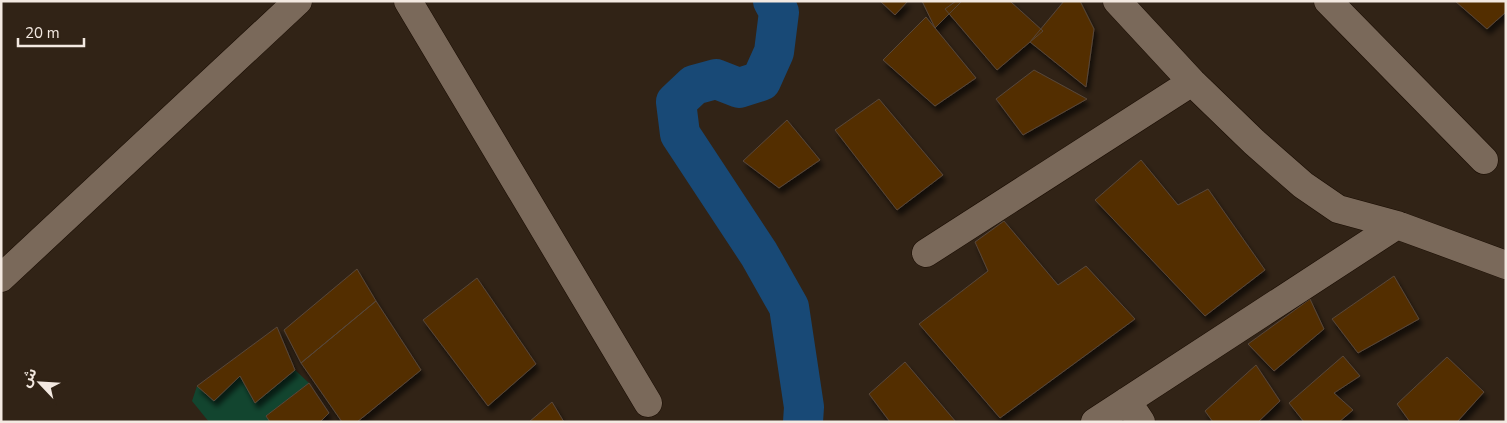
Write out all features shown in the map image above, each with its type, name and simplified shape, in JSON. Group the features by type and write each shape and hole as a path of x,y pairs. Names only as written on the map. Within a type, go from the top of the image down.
{"street":[{"path":"1,278 298,1"},
{"path":"408,1 648,403"},
{"path":"1117,1 1192,82 1254,142 1304,184 1338,209 1397,225 1506,265"},
{"path":"1328,1 1484,160"},
{"path":"926,253 1192,82"},
{"path":"1095,422 1134,411 1397,225"}],"green space":[{"path":"295,370 309,383 266,416 270,422 209,422 192,401 197,386 214,401 240,376 255,402"}],"building":[{"path":"880,1 908,1 895,15"},
{"path":"922,1 962,1 935,28"},
{"path":"956,1 1013,1 1011,2 1043,31 997,70 945,9"},
{"path":"1064,1 1080,1 1094,29 1086,87 1030,42"},
{"path":"1455,1 1506,1 1506,12 1487,29"},
{"path":"926,17 976,78 935,106 883,60"},
{"path":"1034,70 1087,99 1023,135 996,99"},
{"path":"879,99 943,175 897,210 835,130"},
{"path":"787,120 820,160 779,188 743,161"},
{"path":"1141,160 1178,205 1208,189 1265,270 1205,316 1095,200"},
{"path":"1004,221 1058,285 1086,266 1135,319 1000,418 919,324 988,271 975,242"},
{"path":"357,269 376,301 301,363 284,330"},
{"path":"1394,276 1419,319 1358,353 1332,319"},
{"path":"477,278 536,364 488,406 423,320"},
{"path":"1310,299 1324,329 1274,371 1248,344"},
{"path":"376,301 421,370 357,422 342,422 301,363"},
{"path":"277,327 295,370 255,403 240,376 214,401 197,386"},
{"path":"1343,356 1360,376 1334,393 1353,410 1339,422 1304,422 1289,403"},
{"path":"1447,357 1484,392 1457,422 1410,422 1397,404"},
{"path":"905,362 956,422 890,422 869,394"},
{"path":"1256,365 1280,401 1258,422 1213,422 1205,411"},
{"path":"309,383 329,413 320,422 270,422 266,416"},
{"path":"552,402 564,422 529,422"}],"waterway":[{"path":"773,1 779,12 774,52 761,81 739,88 716,79 694,85 676,102 680,134 759,254 789,307 804,407 803,422"}]}
